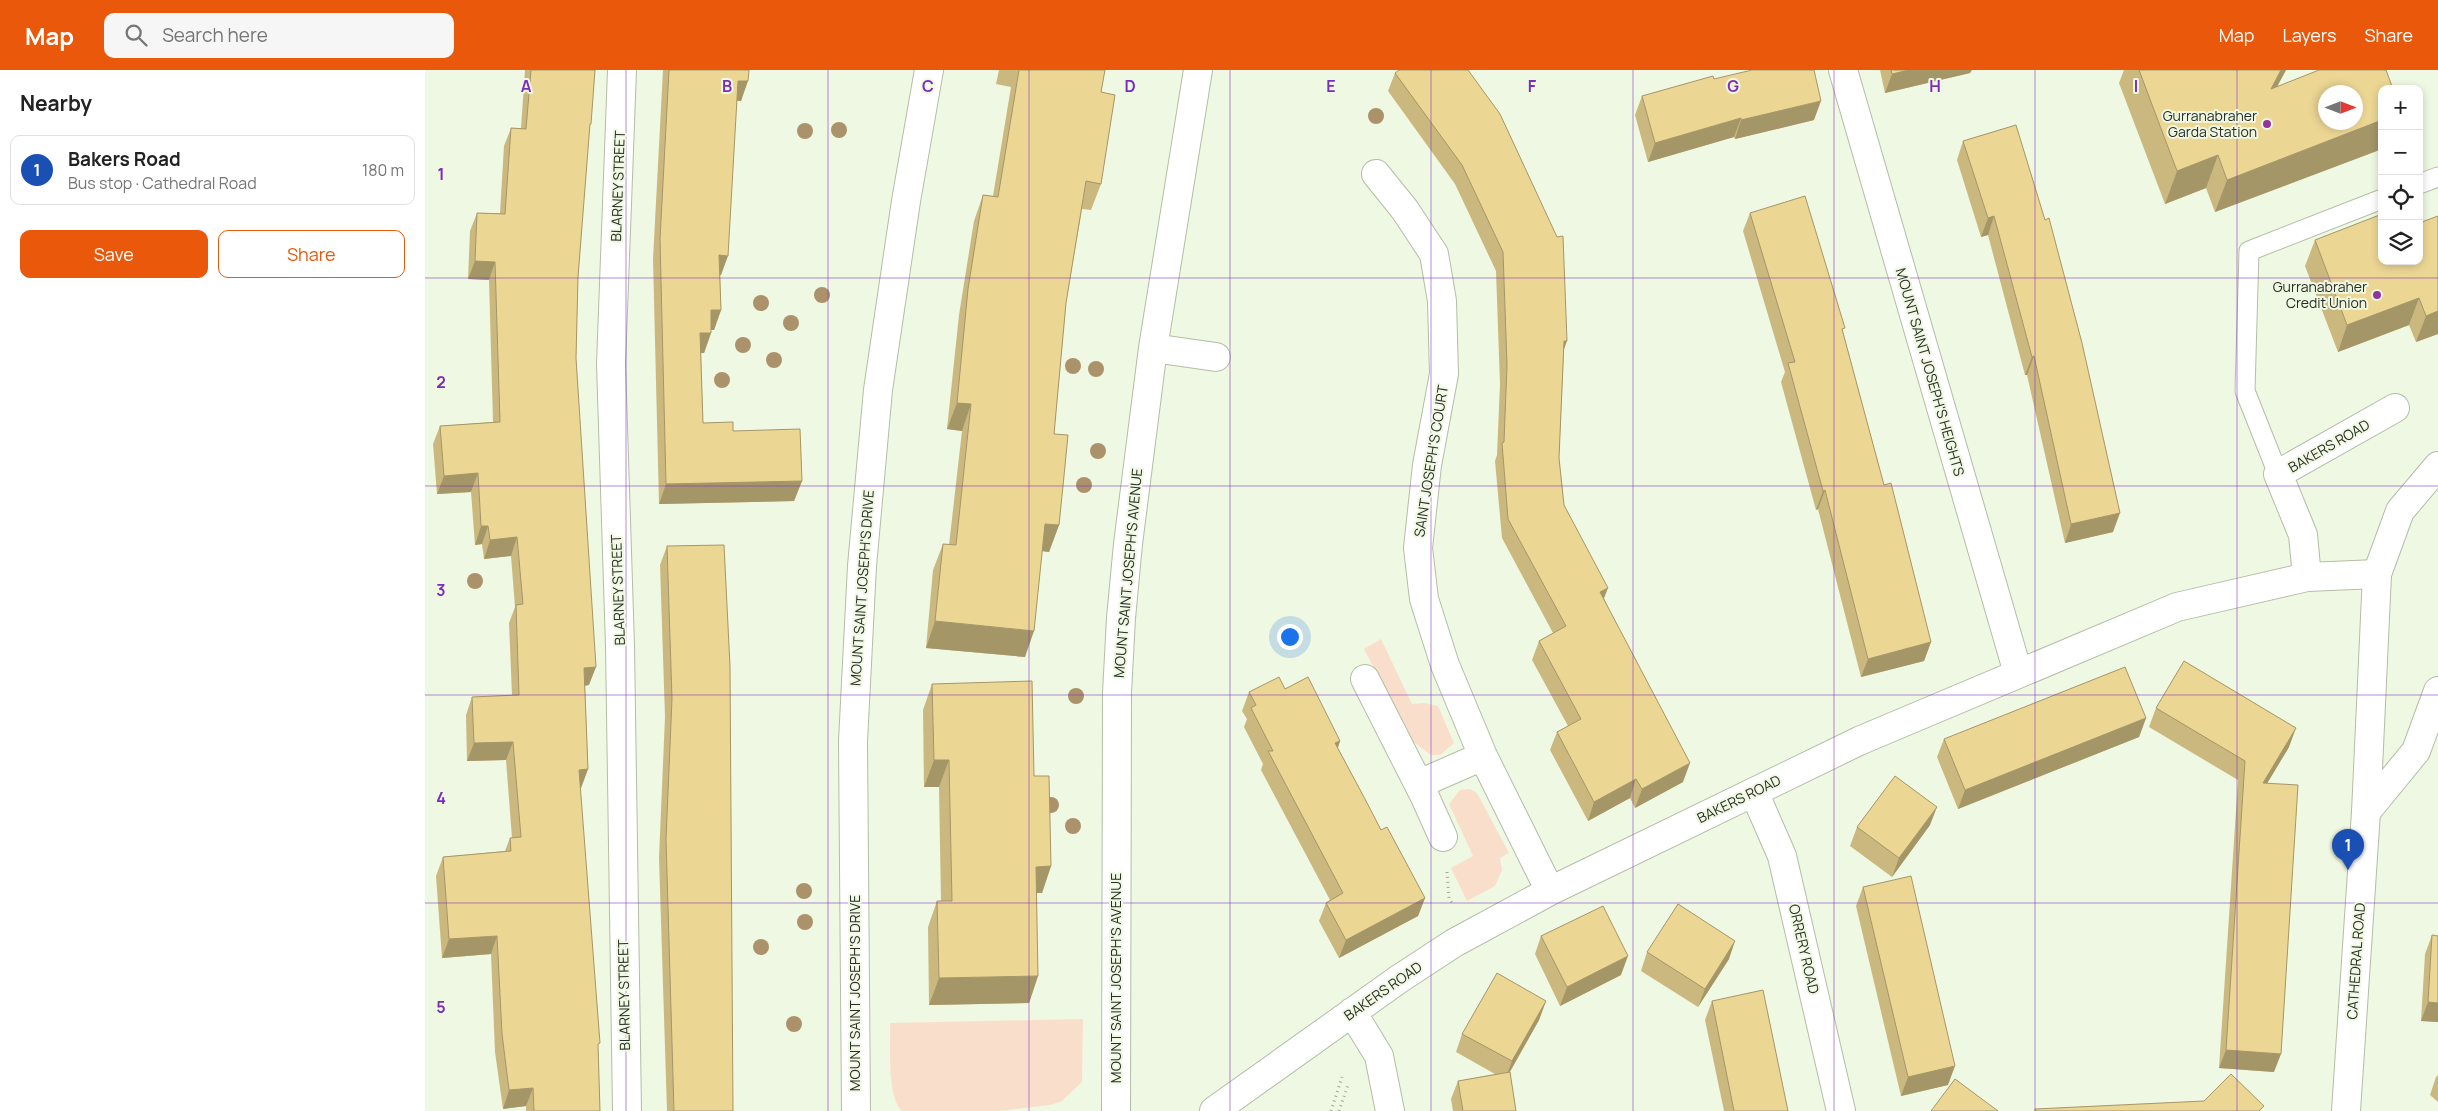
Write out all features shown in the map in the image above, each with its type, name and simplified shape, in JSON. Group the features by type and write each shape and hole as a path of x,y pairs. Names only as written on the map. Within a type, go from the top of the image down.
{"street":[{"name":"BLARNEY STREET","path":"622,70 611,364 620,646 627,1111"},
{"name":"MOUNT SAINT JOSEPH'S DRIVE","path":"856,1111 853,741 862,566 878,390 906,200 929,70"},
{"name":"MOUNT SAINT JOSEPH'S AVENUE","path":"1116,1111 1117,693 1128,544 1153,348 1198,70"},
{"name":"MOUNT SAINT JOSEPH'S HEIGHTS","path":"1843,70 2018,673"},
{"name":"SAINT JOSEPH'S COURT","path":"1376,174 1405,210 1434,254 1442,301 1444,374 1420,517 1418,548 1420,578 1426,606 1445,665 1483,756 1550,891"},
{"path":"1153,348 1216,357"},
{"name":"BAKERS ROAD","path":"2307,577 2303,535 2279,474 2395,408"},
{"path":"2377,574 2400,511 2438,466"},
{"name":"BAKERS ROAD","path":"1214,1111 1453,943 1550,891 1859,741 2177,607 2307,577 2377,574"},
{"name":"CATHEDRAL ROAD","path":"2346,1111 2367,812 2377,574"},
{"path":"1365,679 1419,784 1443,837"},
{"path":"2367,812 2416,751 2438,691"},
{"path":"1419,784 1483,756"},
{"name":"ORRERY ROAD","path":"1754,792 1782,856 1841,1111"},
{"path":"1353,1012 1379,1056 1390,1111"}],"lane":[{"path":"2423,183 2438,177"},
{"path":"2279,474 2245,391 2249,251 2378,201"}],"path":[{"path":"1331,1111 1342,1077"},
{"path":"1339,1111 1350,1080"}],"shaded area":[{"path":"1381,639 1412,704 1424,703 1438,706 1454,743 1440,755 1431,755 1412,741 1364,649"},
{"path":"1470,789 1477,793 1509,853 1500,858 1502,870 1495,886 1467,901 1451,868 1473,856 1449,804 1460,790"},
{"path":"1083,1019 1082,1082 1062,1101 1050,1105 998,1111 902,1111 897,1104 891,1082 890,1023"}],"building":[{"path":"531,70 595,70 578,277 576,358 596,667 584,668 588,769 579,770 600,1043 598,1044 600,1111 534,1111 533,1088 509,1090 502,1034 497,936 449,939 443,857 511,851 510,838 521,837 513,742 474,743 472,697 519,695 516,605 523,604 517,537 490,540 488,526 481,526 478,473 444,476 440,426 500,422 495,262 475,261 477,213 505,214 511,128 526,129"},
{"path":"669,70 749,70 748,81 738,81 728,256 719,255 721,310 711,310 711,333 700,333 703,423 733,422 733,431 800,429 802,481 666,484 660,239"},
{"path":"1019,70 1105,70 1101,92 1115,95 1101,184 1086,181 1066,303 1054,434 1068,435 1059,525 1045,524 1034,631 935,621 943,544 956,545 971,404 957,403 968,289 983,195 998,197"},
{"path":"1399,70 1468,70 1500,114 1557,237 1563,236 1567,341 1564,341 1559,458 1564,505 1608,588 1600,592 1690,763 1642,789 1636,779 1594,802 1557,732 1581,719 1539,641 1566,626 1508,519 1502,443 1504,442 1507,365 1503,252 1462,165 1395,73"},
{"path":"1752,70 1814,70 1821,101 1741,120 1741,118 1655,143 1642,96 1713,76 1714,79"},
{"path":"1891,70 1909,70 1892,74"},
{"path":"2139,70 2281,70 2271,89 2319,70 2386,70 2392,85 2378,85 2378,122 2363,127 2363,85 2318,85 2318,130 2356,130 2227,180 2218,155 2177,171"},
{"path":"2016,125 2045,220 2049,218 2082,343 2120,513 2071,524 2034,356 2032,357 1994,216 1988,218 1963,141"},
{"path":"1805,196 1845,328 1842,329 1884,485 1891,483 1931,642 1868,659 1825,490 1823,491 1788,363 1795,362 1750,213"},
{"path":"2378,216 2378,265 2423,265 2423,222 2438,216 2438,311 2426,316 2419,298 2347,325 2315,240"},
{"path":"724,545 730,666 733,1111 674,1111 666,839 672,699 667,546"},
{"path":"2184,661 2296,728 2263,783 2298,785 2281,1054 2226,1050 2245,761 2156,708"},
{"path":"2125,667 2146,718 1965,790 1944,739"},
{"path":"1279,677 1285,689 1308,677 1340,741 1335,743 1381,830 1387,827 1425,898 1346,940 1326,903 1343,893 1268,751 1273,751 1251,708 1256,705 1249,692"},
{"path":"1032,681 1034,776 1049,776 1051,866 1036,867 1038,976 939,978 937,901 952,901 949,760 934,760 932,684"},
{"path":"1895,776 1937,807 1899,858 1857,827"},
{"path":"1911,876 1955,1066 1908,1077 1863,887"},
{"path":"1678,904 1735,941 1705,989 1647,952"},
{"path":"1603,906 1628,956 1567,987 1541,936"},
{"path":"2432,935 2438,936 2438,1003 2428,1002"},
{"path":"1497,973 1546,1001 1512,1061 1462,1034"},
{"path":"1763,990 1788,1111 1734,1111 1712,1001"},
{"path":"1510,1072 1516,1111 1463,1111 1458,1081"},
{"path":"2231,1074 2264,1106 2259,1111 2035,1111 2035,1109 2204,1101"},
{"path":"1955,1079 1998,1111 1931,1111"}],"place":[{"name":"Gurranabraher Garda Station","path":"2267,124"},
{"name":"Gurranabraher Credit Union","path":"2377,295"},
{"name":"Bakers Road","path":"2348,870"}]}
